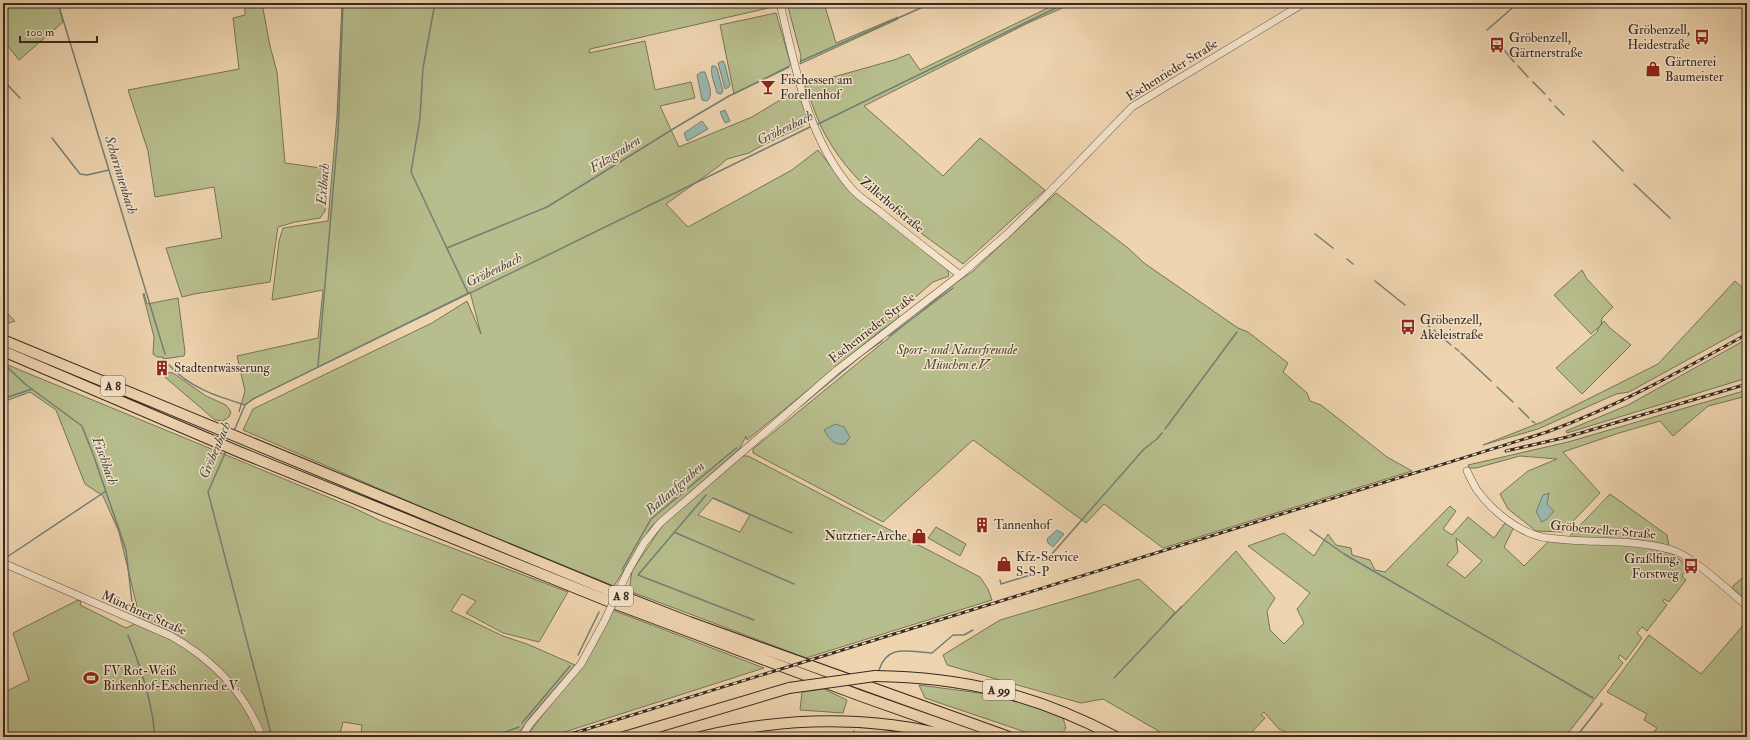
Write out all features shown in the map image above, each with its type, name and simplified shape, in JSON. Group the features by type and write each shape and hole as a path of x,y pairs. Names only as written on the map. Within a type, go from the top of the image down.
{"highway":[{"name":"A 8","path":"3,340 617,594 703,627 1009,737"},
{"name":"A 8","path":"3,351 237,451 608,601 860,696 977,737"},
{"name":"A 99","path":"624,737 789,688 875,676 910,676 944,680 1007,692 1036,700 1116,737"},
{"path":"700,737 773,724 819,720 860,721 901,726 954,737"}],"street":[{"name":"Zillerhofstraße","path":"780,3 794,66 802,91 815,126 836,166 852,188 960,275"},
{"name":"Eschenrieder Straße","path":"522,737 529,724 581,664 644,542 660,523 837,370 960,275 1037,205 1132,108 1304,3"},
{"name":"Gröbenzeller Straße","path":"1467,471 1476,489 1494,510 1529,533 1547,538 1645,544 1673,550 1690,559 1747,606"},
{"name":"Münchner Straße","path":"3,563 171,636 186,645 210,663 237,691 246,704 262,737"}],"green space":[{"path":"3,3 58,3 63,22 19,60 3,40"},
{"path":"245,3 262,3 270,46 277,72 285,163 328,169 325,211 320,218 295,222 278,227 270,282 182,297 166,248 222,238 214,187 155,197 148,151 128,90 239,69 233,18 245,15"},
{"path":"342,3 776,3 777,6 590,49 589,53 645,41 655,90 691,82 695,98 660,106 679,147 752,117 780,100 800,94 806,110 803,126 749,153 727,159 666,204 688,227 792,170 818,150 851,192 947,268 949,276 933,282 898,312 899,318 879,332 747,440 746,436 740,448 651,527 614,586 431,511 243,430 253,409 432,323 467,301 481,334 470,292 253,399 245,405 241,404 245,391 237,356 318,338 323,290 272,300 279,241 283,228 328,221 337,116"},
{"path":"787,3 824,3 836,43 898,17 898,19 800,64 801,56"},
{"path":"1058,3 1074,3 1028,23 864,106 943,176 980,138 1045,190 963,264 906,222 870,191 854,174 839,156 826,136 817,118 805,85 894,60 909,54 920,70"},
{"path":"776,13 791,65 734,94 720,25"},
{"name":"Sport- und Naturfreunde München e.V.","path":"1056,193 1128,248 1144,263 1238,328 1248,332 1288,363 1283,372 1307,393 1310,401 1321,405 1387,457 1412,471 1163,548 1104,504 1086,523 973,440 883,522 753,453 753,449 958,281 972,272"},
{"path":"1582,270 1587,279 1613,307 1602,318 1601,325 1591,334 1554,295"},
{"path":"1735,281 1747,292 1747,327 1629,392 1616,394 1538,429 1483,445 1542,422 1658,364"},
{"path":"144,293 147,304 178,298 185,352 184,356 163,359 163,357 157,357 153,354 154,337"},
{"path":"3,309 15,321 3,325"},
{"path":"1604,321 1610,328 1631,345 1582,394 1556,368 1598,331 1597,330"},
{"path":"1747,339 1747,378 1567,433 1566,431 1628,405"},
{"path":"3,363 352,507 381,521 568,592 539,642 503,633 466,613 476,601 462,594 451,611 503,636 527,644 575,665 531,716 516,737 367,737 361,735 362,725 343,722 339,737 3,737 3,693 29,680 13,633 78,600 81,602 80,605 126,628 137,623 139,615 119,532 103,496 85,484 56,410 30,392 3,402"},
{"path":"163,372 173,373 206,396 226,405 231,412 229,417 223,421 215,420 166,378"},
{"path":"1747,390 1747,396 1708,406 1673,436 1660,421 1563,452 1600,493 1563,532 1536,531 1508,509 1500,494 1528,471 1557,459 1520,456 1476,468 1469,468 1468,465 1568,442"},
{"path":"740,456 748,456 980,577 988,589 992,600 806,658 629,591 632,571 662,526","holes":["713,498 750,515 740,532 698,515"]},
{"path":"1610,494 1667,535 1670,552 1689,567 1682,576 1686,580 1669,602 1664,599 1663,601 1667,605 1647,631 1642,627 1637,633 1642,638 1626,660 1620,655 1618,658 1623,663 1565,737 1296,737 1279,729 1264,712 1261,715 1265,718 1247,737 1169,737 1103,699 1081,703 947,665 943,655 1000,620 1139,579 1175,612 1165,624 1236,551 1275,598 1267,611 1270,630 1284,644 1304,623 1297,609 1310,593 1248,546 1284,533 1314,556 1328,534 1336,545 1351,548 1352,555 1370,560 1375,570 1385,572 1450,506 1456,511 1443,529 1452,535 1468,517 1494,538 1505,523 1514,527 1504,547 1524,566 1549,541 1564,542","holes":["1456,538 1482,561 1465,578 1447,565 1458,552"]},
{"path":"936,527 966,544 960,556 928,538"},
{"path":"1747,574 1747,601 1733,589 1733,586"},
{"path":"610,609 764,668 549,737 526,737 581,664"},
{"path":"1747,621 1747,737 1650,737 1657,728 1644,720 1647,714 1607,692 1649,635 1701,674"},
{"path":"919,685 987,694 1027,704 1063,718 1066,728 1060,737 1040,737 925,698"},
{"path":"824,689 847,700 843,713 800,710 802,692"}],"water":[{"path":"723,61 730,85 725,89 718,63"},
{"path":"712,66 717,68 723,91 721,94 717,93 712,76"},
{"path":"701,72 705,72 710,87 710,95 707,101 702,100 697,75"},
{"path":"725,110 730,121 725,123 720,112"},
{"path":"702,121 708,129 687,141 684,133"},
{"path":"835,424 844,427 850,437 845,444 835,443 824,430"},
{"path":"1549,493 1547,504 1554,511 1542,522 1536,512 1543,495"},
{"path":"1057,530 1064,534 1053,547 1048,543 1047,539"}],"waterway":[{"name":"Scharinnenbach","path":"58,3 165,354"},
{"name":"Erlbach","path":"318,366 338,133 343,3"},
{"path":"435,3 423,68 420,118 411,172 468,293"},
{"path":"801,61 932,3"},
{"name":"Gröbenbach","path":"816,125 1066,3"},
{"path":"1487,30 1518,3"},
{"path":"1492,38 1500,46"},
{"path":"1504,50 1514,62"},
{"path":"1518,66 1528,77"},
{"name":"Filzgraben","path":"447,248 547,207 729,96 789,67"},
{"path":"3,80 20,98"},
{"path":"1533,82 1545,94"},
{"path":"1555,106 1564,115"},
{"name":"Gröbenbach","path":"234,431 245,405 253,399 812,126"},
{"path":"52,138 80,174 87,175 109,170"},
{"path":"1593,141 1623,171"},
{"path":"1634,184 1670,218"},
{"path":"1315,234 1333,248"},
{"path":"1347,259 1353,264"},
{"path":"1375,281 1405,305"},
{"name":"Ballaufgraben","path":"889,336 953,288"},
{"path":"1420,319 1430,327"},
{"path":"1434,330 1451,345"},
{"path":"1165,429 1237,332"},
{"name":"Ballaufgraben","path":"801,406 862,355 882,341"},
{"path":"1455,348 1459,351"},
{"path":"1461,353 1491,381"},
{"name":"Fischbach","path":"3,363 25,384 82,426 126,550 132,602"},
{"name":"Scharinnenbach","path":"169,365 186,380 204,390 245,405"},
{"path":"1497,387 1513,402"},
{"path":"3,396 5,398 32,389"},
{"path":"1519,408 1529,418"},
{"path":"1051,555 1144,449 1162,433"},
{"name":"Ballaufgraben","path":"622,570 651,519 737,448"},
{"name":"Gröbenbach","path":"226,451 208,492 272,737"},
{"path":"7,557 106,491"},
{"path":"706,495 638,575 754,620"},
{"path":"713,498 792,533"},
{"path":"1310,530 1344,554 1593,698"},
{"path":"674,532 794,584"},
{"path":"1000,580 1001,584 1037,573"},
{"path":"1114,678 1182,606"},
{"name":"Ballaufgraben","path":"578,655 599,612"},
{"path":"879,670 883,661 894,652 907,651 932,653 953,635 964,635 973,630"},
{"name":"Fischbach","path":"128,635 145,685 154,724 155,737"},
{"path":"522,723 570,666"},
{"path":"1576,737 1602,704 1601,703"},
{"name":"Ballaufgraben","path":"492,737 519,727"},
{"path":"852,737 854,731"}],"railway":[{"path":"561,737 1547,432 1624,399 1747,334"},
{"path":"1506,451 1567,437 1747,384"}],"place":[{"name":"Gröbenzell, Heidestraße","path":"1702,37"},
{"name":"Gröbenzell, Gärtnerstraße","path":"1497,45"},
{"name":"Gärtnerei Baumeister","path":"1653,69"},
{"name":"Fischessen am Forellenhof","path":"768,87"},
{"name":"Gröbenzell, Akeleistraße","path":"1408,327"},
{"name":"Stadtentwässerung","path":"162,368"},
{"name":"Tannenhof","path":"982,525"},
{"name":"Nutztier-Arche","path":"919,536"},
{"name":"Kfz-Service S-S-P","path":"1004,564"},
{"name":"Graßlfing, Forstweg","path":"1691,566"},
{"name":"FV Rot-Weiß Birkenhof-Eschenried e.V.","path":"91,678"}]}
